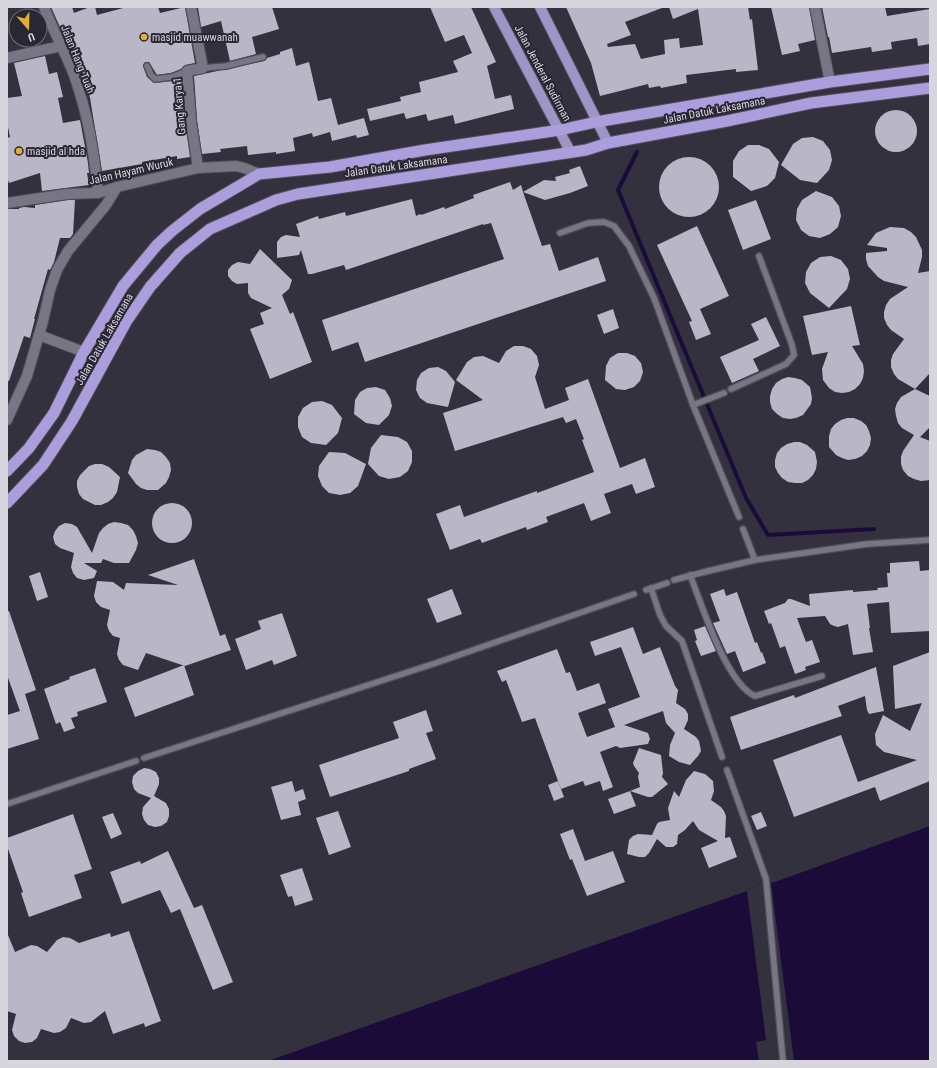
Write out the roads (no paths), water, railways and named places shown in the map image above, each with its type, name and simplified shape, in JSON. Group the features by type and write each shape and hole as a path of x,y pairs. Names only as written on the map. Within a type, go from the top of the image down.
{"highway":[{"name":"Jalan Datuk Laksamana","path":"7,471 29,448 54,414 84,352 123,286 157,245 200,209 258,174 330,167 425,150 560,130 596,122 830,82 930,69"},
{"name":"Jalan Datuk Laksamana","path":"7,503 43,465 72,421 126,322 150,287 180,252 210,229 276,200 298,194 428,175 570,151 586,150 608,143 727,121 811,103 930,88"}],"main road":[{"name":"Jalan Jenderal Sudirman","path":"494,7 570,151"},
{"path":"540,7 596,122 608,143"}],"street":[{"name":"Jalan Hang Tuah","path":"44,7 73,73 82,101 91,134 98,192"},
{"path":"191,7 203,68"},
{"path":"815,7 830,82"},
{"path":"7,58 61,46"},
{"name":"Gang Karya 1","path":"198,168 191,121 187,71 203,68"},
{"name":"Jalan Hayam Wuruk","path":"7,203 67,194 98,192 198,168 236,166 258,174"},
{"path":"7,420 27,376 50,290 57,270 68,251 106,205 117,187"},
{"path":"39,335 84,352"}],"lane":[{"path":"203,68 226,66 264,57"},
{"path":"147,66 151,75 155,79 172,78 187,71"},
{"path":"560,233 588,223 604,222 614,226 629,246 654,298 693,405 739,518"},
{"path":"731,389 786,364 794,355 759,256"},
{"path":"693,405 724,393"},
{"path":"743,529 755,560"},
{"path":"674,580 755,560 866,544 930,540"},
{"path":"690,575 711,631 735,679 750,694 755,696 822,676"},
{"path":"667,583 649,589 666,626 682,641 722,757"},
{"path":"144,758 436,663 634,594"},
{"path":"7,804 136,761"},
{"path":"727,770 766,879 783,1061"}],"waterway":[{"path":"637,152 618,190 746,498 768,535 874,529"}],"place":[{"name":"masjid muawwanah","path":"144,37"},
{"name":"masjid al hda","path":"19,151"}]}
